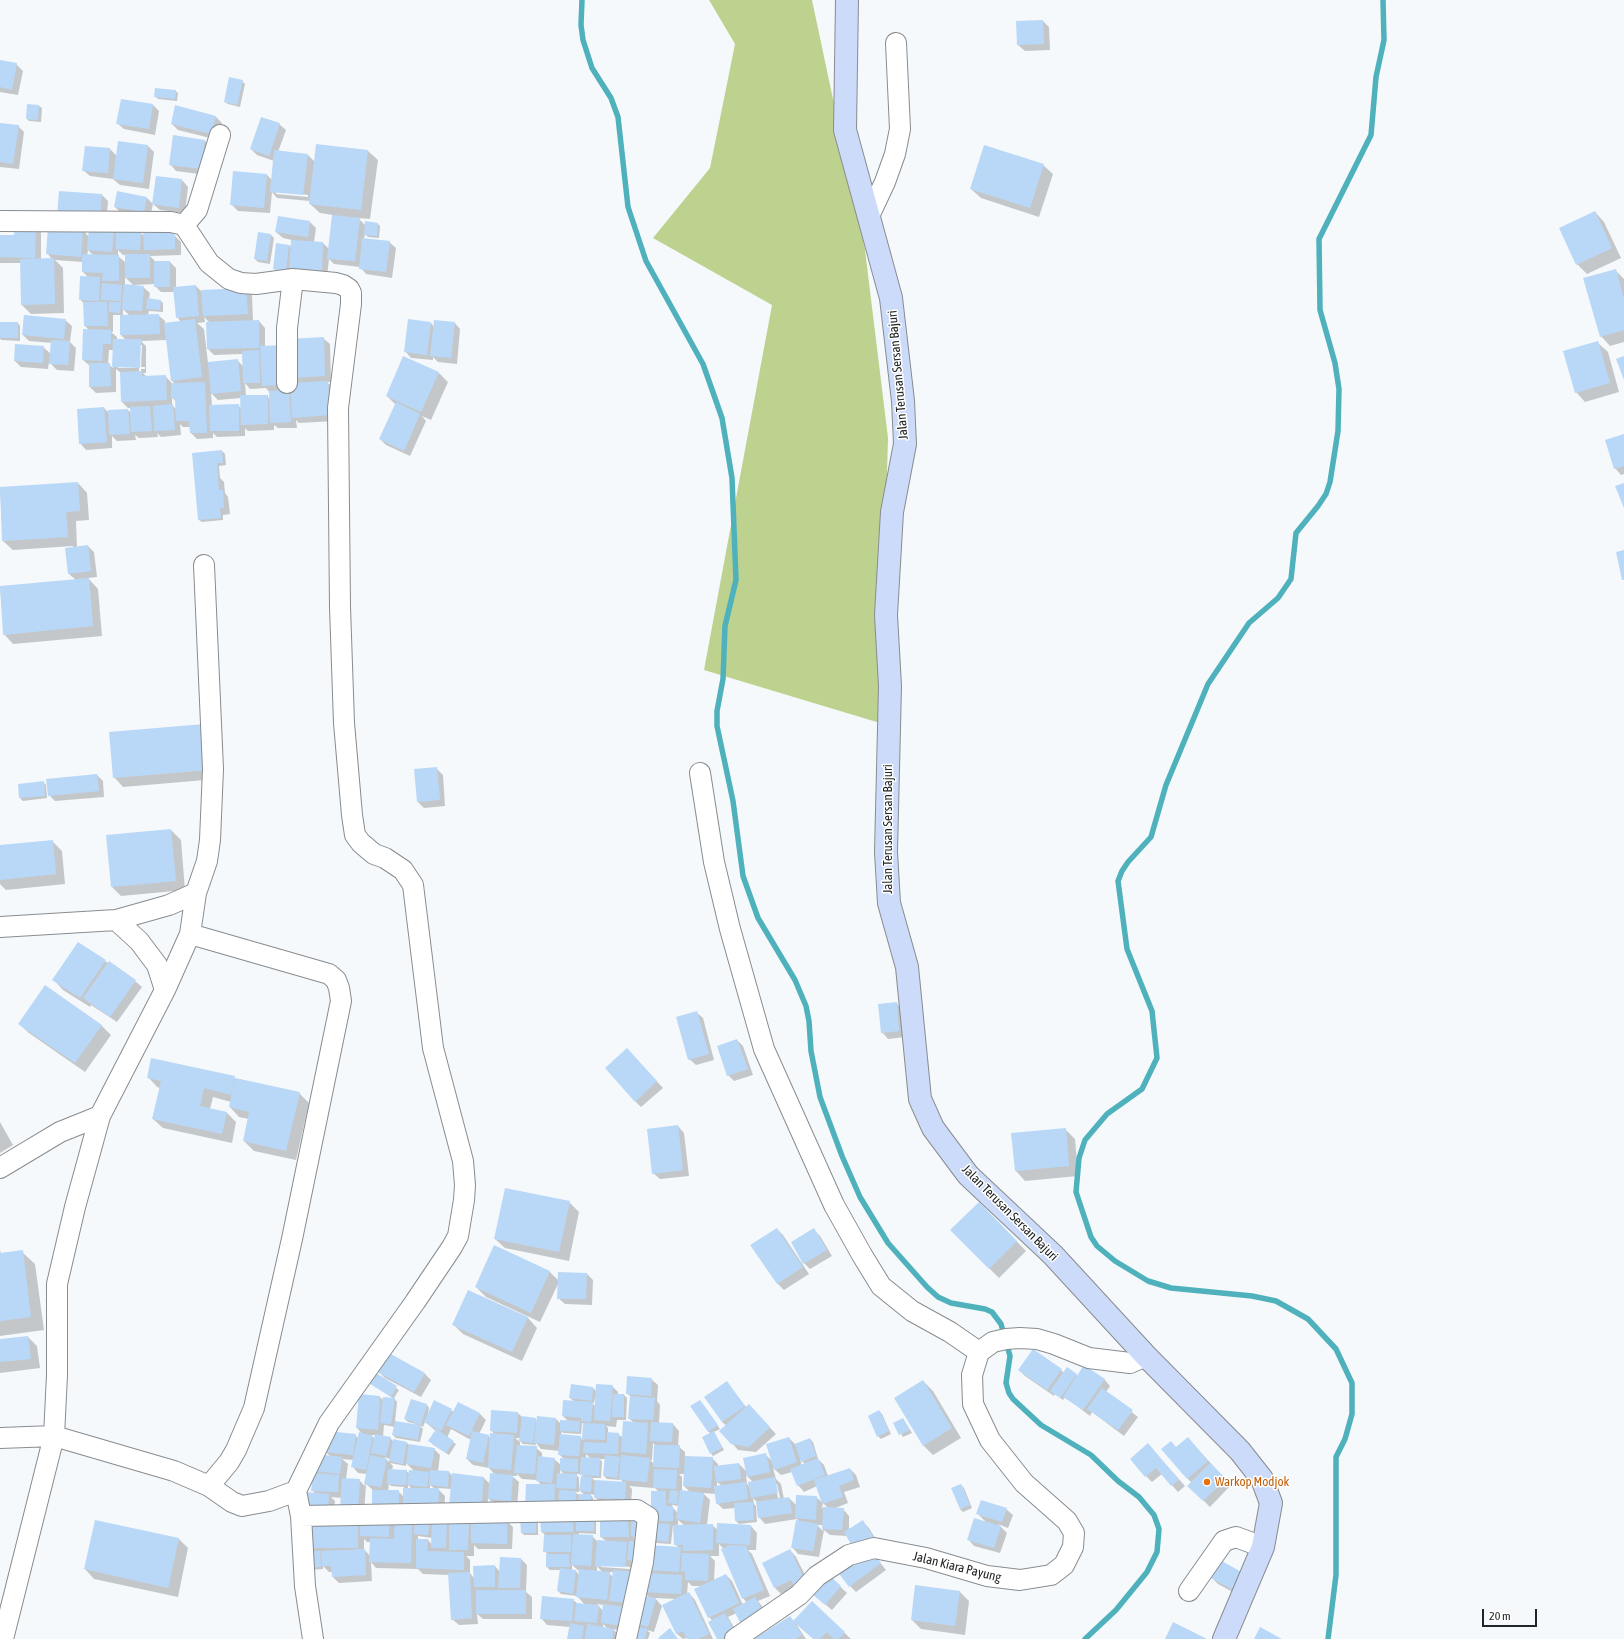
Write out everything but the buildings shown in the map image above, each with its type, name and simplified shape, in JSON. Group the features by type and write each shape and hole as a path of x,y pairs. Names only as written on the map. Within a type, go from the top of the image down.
{"main road":[{"name":"Jalan Terusan Sersan Bajuri","path":"847,0 845,130 891,298 903,400 905,444 892,512 886,615 890,686 886,852 889,903 907,968 920,1099 933,1128 968,1175 1053,1256 1146,1356 1240,1451 1262,1479 1271,1503 1263,1547 1224,1639"}],"street":[{"path":"869,216 885,182 895,154 900,129 896,43"},
{"path":"184,225 197,210 220,135"},
{"path":"0,221 171,222 184,225 209,263 217,271 229,279 241,284 256,284 293,279 336,283 349,289 351,293 351,304 338,408 340,607 343,716 352,815 355,835 361,843 374,854 385,858 403,870 413,885 433,1048 462,1161 465,1185 458,1236 452,1247 329,1423 296,1491 301,1516 305,1586 313,1639"},
{"path":"288,383 286,328 293,279"},
{"path":"3,1639 54,1436 57,1375 57,1284 75,1207 100,1116 165,990 190,934 196,893 207,861 210,840 213,769 204,565"},
{"path":"700,773 714,862 730,929 764,1049 834,1205 862,1255 882,1286 912,1311 950,1332 979,1352 993,1342 1006,1338 1020,1338 1037,1339 1089,1358 1130,1363 1146,1356"},
{"path":"0,927 116,920 169,906 196,893"},
{"path":"116,920 139,941 157,965 165,990"},
{"path":"190,934 328,974 336,980 338,984 341,1001 292,1239 254,1408 236,1450 229,1462 209,1486"},
{"path":"0,1168 60,1132 100,1116"},
{"name":"Jalan Kiara Payung","path":"735,1639 799,1595 818,1576 843,1559 850,1555 874,1548 926,1558 987,1576 1020,1580 1050,1575 1064,1565 1073,1547 1074,1533 1067,1521 1024,1483 990,1440 972,1404 972,1375 979,1352"},
{"path":"0,1438 54,1436 174,1470 209,1486 232,1502 242,1506 269,1501 296,1491"},
{"path":"301,1516 637,1510 648,1517 643,1562 626,1639"},
{"path":"1189,1591 1224,1541 1236,1537 1263,1547"}],"green space":[{"path":"709,0 812,0 865,250 888,438 880,723 704,670 772,305 653,238 710,168 735,44"}],"waterway":[{"path":"582,0 581,25 583,40 592,68 611,98 618,117 628,207 646,261 703,364 722,418 732,478 736,580 725,626 723,679 717,711 717,726 733,801 743,876 758,918 795,980 806,1006 809,1021 811,1051 820,1097 842,1156 860,1197 888,1243 927,1287 938,1297 951,1303 985,1309 992,1312 1001,1324 1010,1356 1006,1383 1009,1393 1013,1399 1041,1425 1091,1455 1118,1481 1139,1497 1154,1515 1159,1529 1157,1552 1147,1572 1116,1610 1085,1639"},
{"path":"1328,1639 1336,1575 1336,1457 1345,1439 1352,1414 1352,1383 1336,1349 1308,1319 1276,1301 1252,1296 1171,1288 1148,1281 1115,1261 1097,1246 1091,1237 1076,1192 1079,1158 1085,1140 1107,1114 1142,1089 1157,1058 1152,1011 1127,949 1118,881 1128,862 1151,837 1166,785 1208,684 1249,623 1278,598 1291,579 1296,533 1318,506 1326,494 1330,482 1338,431 1339,389 1335,363 1320,310 1319,239 1371,135 1376,77 1384,40 1383,0"}],"place":[{"name":"Warkop Modjok","path":"1207,1482"}]}
